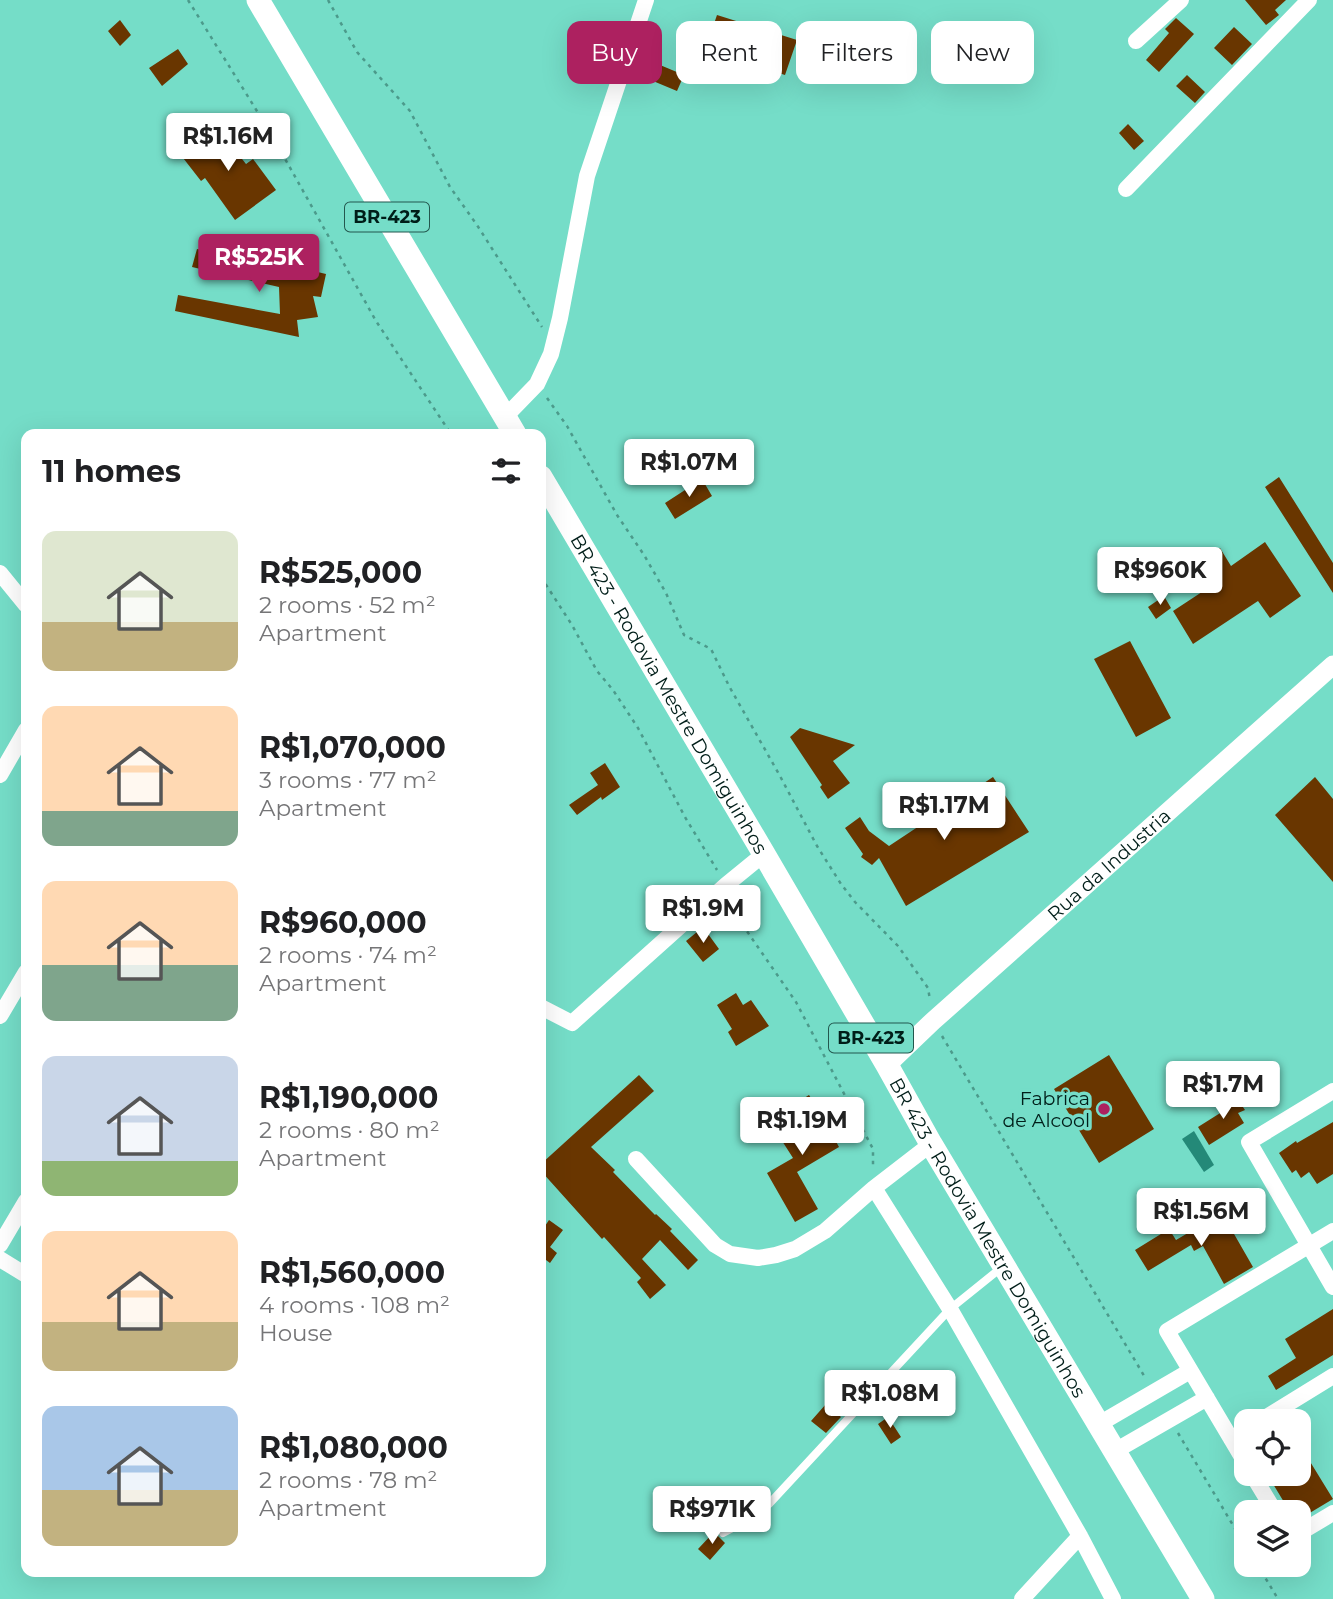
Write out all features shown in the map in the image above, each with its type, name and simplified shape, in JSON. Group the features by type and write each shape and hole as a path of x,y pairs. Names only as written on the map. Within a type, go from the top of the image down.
{"main road":[{"name":"BR-423","path":"258,0 510,425"},
{"name":"BR 423 - Rodovia Mestre Domiguinhos","path":"546,485 1200,1598"}],"street":[{"path":"510,425 537,384 551,354 587,176 646,0"},
{"path":"1136,41 1181,0"},
{"path":"1126,189 1309,0"},
{"path":"0,573 21,599"},
{"name":"Rua da Industria","path":"887,1065 1333,665"},
{"path":"0,775 21,739"},
{"path":"546,1010 572,1023 764,854"},
{"path":"0,1016 21,980"},
{"path":"1333,1091 1249,1142 1333,1287"},
{"path":"636,1158 715,1245 730,1254 758,1258 795,1249 825,1231 873,1188 931,1144"},
{"path":"873,1188 950,1309 1080,1536 1113,1599"},
{"path":"0,1245 21,1209"},
{"path":"1234,1444 1167,1331 1333,1231"},
{"path":"0,1259 21,1272"},
{"path":"1099,1424 1190,1371"},
{"path":"1279,1409 1333,1376"},
{"path":"1115,1451 1207,1398"},
{"path":"1311,1526 1333,1513"},
{"path":"1022,1599 1080,1536"}],"lane":[{"path":"723,1533 755,1516 769,1504 950,1309 1005,1265"}],"path":[{"path":"188,0 271,132 376,321 448,429"},
{"path":"328,0 357,52 410,111 450,187 542,328 551,354"},
{"path":"537,384 567,426 617,516 644,555 666,593 684,635 711,649 817,846 841,884 898,946 928,988 933,1021 1154,1392"},
{"path":"1170,1419 1234,1527"},
{"path":"1264,1577 1278,1599"}],"water":[{"path":"1194,1131 1214,1165 1204,1172 1182,1139"}],"building":[{"path":"1245,0 1286,0 1275,10 1279,15 1266,25"},
{"path":"717,15 736,21 715,21"},
{"path":"1176,18 1194,34 1159,72 1146,60 1169,33 1165,29"},
{"path":"120,20 131,35 120,46 108,31"},
{"path":"1234,27 1252,44 1232,65 1214,48"},
{"path":"782,35 796,40 785,75 782,74"},
{"path":"178,49 188,64 162,86 149,68"},
{"path":"662,66 676,72 676,84 680,84 677,91 660,84"},
{"path":"1187,75 1205,92 1195,103 1176,86"},
{"path":"1128,124 1144,141 1134,150 1119,133"},
{"path":"216,126 246,164 253,159 276,190 235,220 205,178 201,181 180,154"},
{"path":"197,249 283,269 284,264 326,274 321,297 313,296 318,317 297,320 299,337 175,311 178,295 280,314 279,287 192,267"},
{"path":"1279,477 1333,563 1333,593 1265,487"},
{"path":"702,479 712,496 675,519 665,503"},
{"path":"1265,542 1301,596 1270,618 1258,601 1193,644 1173,611 1208,588 1195,564 1220,548 1231,566"},
{"path":"1164,596 1171,608 1156,619 1148,607"},
{"path":"1130,641 1171,718 1136,737 1094,659"},
{"path":"800,728 855,745 833,761 850,783 828,799 820,787 822,785 790,737"},
{"path":"605,763 620,787 577,815 569,805 598,785 590,773"},
{"path":"993,777 1029,832 906,906 879,858 872,865 861,857 863,854 845,828 860,817 869,831 889,846"},
{"path":"1315,777 1333,799 1333,882 1275,815"},
{"path":"703,927 719,949 703,962 686,941"},
{"path":"736,993 743,1005 751,1000 769,1026 736,1046 728,1032 732,1029 717,1005"},
{"name":"Fabrica de Alcool","path":"1109,1055 1154,1129 1099,1163 1054,1089"},
{"path":"639,1075 654,1091 591,1147 655,1215 672,1229 670,1231 698,1260 688,1270 660,1240 642,1259 666,1285 650,1299 637,1282 641,1278 546,1177 546,1159"},
{"path":"809,1095 839,1147 797,1172 818,1209 795,1222 767,1173 793,1158 777,1133 802,1118 793,1105"},
{"path":"1235,1095 1245,1110 1238,1113 1244,1123 1209,1145 1198,1127 1225,1110 1222,1105"},
{"path":"1333,1122 1333,1174 1317,1184 1309,1172 1301,1178 1296,1170 1292,1173 1279,1153"},
{"path":"1222,1213 1253,1267 1224,1284 1203,1246 1194,1251 1191,1245 1148,1271 1135,1250 1169,1229 1176,1240"},
{"path":"549,1220 563,1230 550,1247 557,1253 550,1263 546,1260 546,1224"},
{"path":"1333,1309 1333,1355 1276,1390 1268,1376 1296,1358 1285,1339"},
{"path":"829,1374 845,1379 841,1391 825,1386"},
{"path":"826,1404 841,1417 826,1433 811,1421"},
{"path":"888,1417 901,1437 891,1444 878,1424"},
{"path":"1311,1463 1333,1499 1311,1512 1311,1500 1283,1500 1274,1486 1311,1486"},
{"path":"714,1532 725,1543 710,1560 698,1549"}],"place":[{"name":"Fabrica de Alcool","path":"1104,1109"}]}
